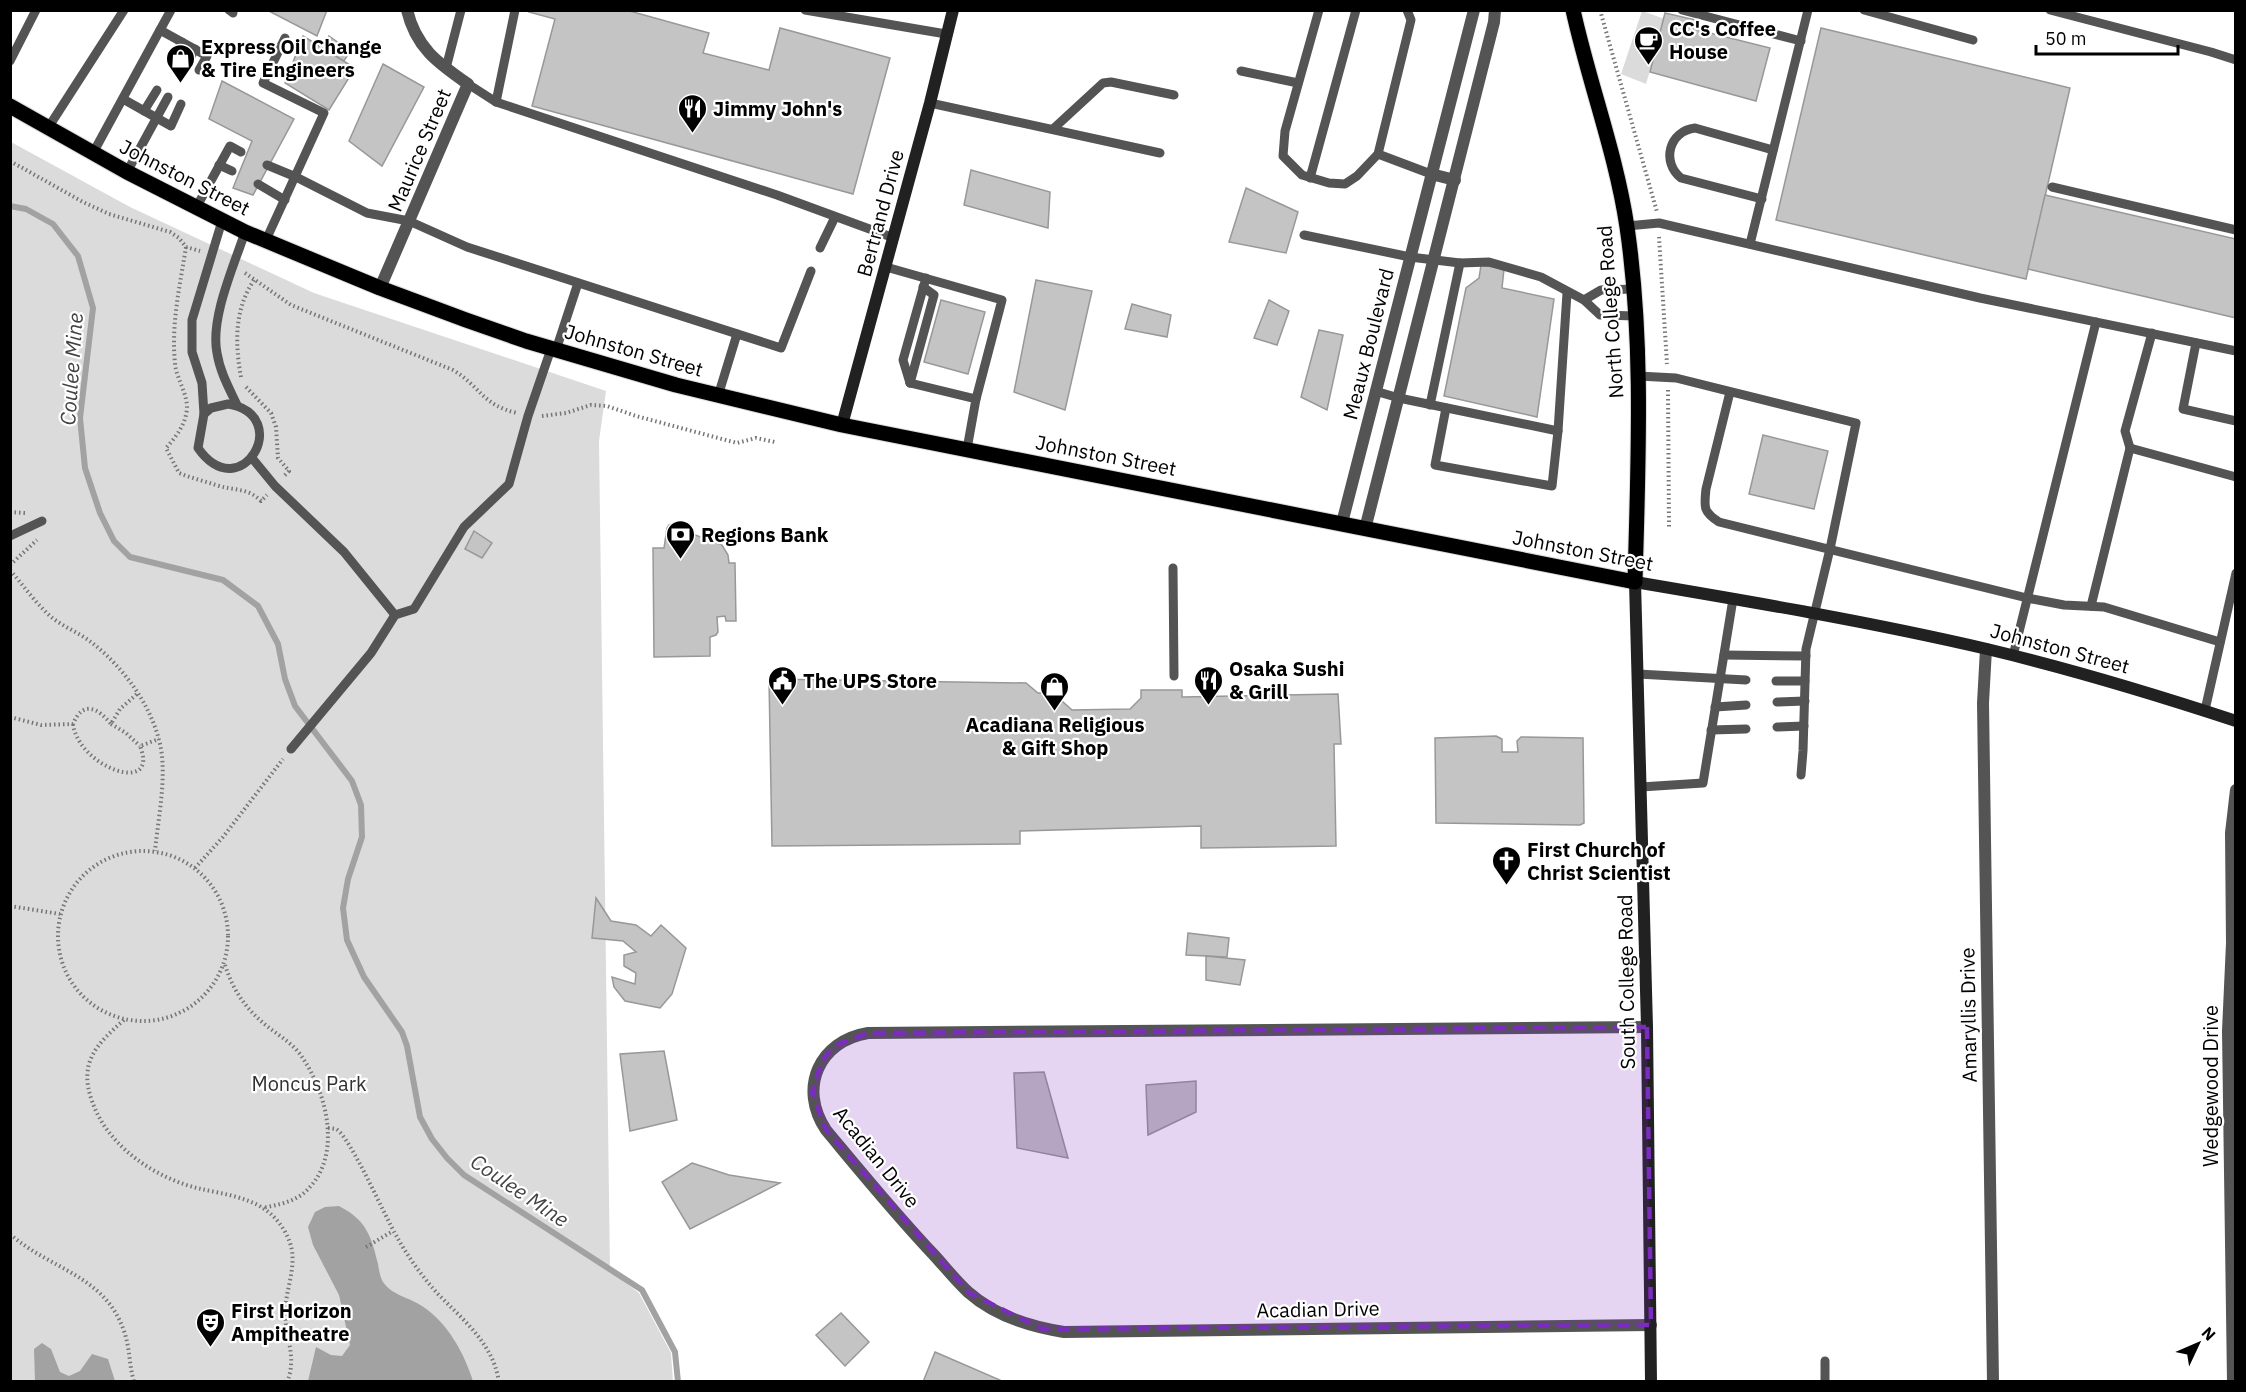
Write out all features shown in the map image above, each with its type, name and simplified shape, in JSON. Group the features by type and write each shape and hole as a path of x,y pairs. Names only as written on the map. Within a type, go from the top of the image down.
{"main road":[{"name":"Bertrand Drive","path":"843,425 953,10"},
{"name":"North College Road","path":"1573,10 1617,173 1627,226 1634,290 1638,375 1635,582"},
{"name":"Johnston Street","path":"10,106 127,172 222,221 381,288 466,320 554,349 718,396 843,425 1635,582 1815,613 1986,649 2205,710 2235,721"},
{"name":"South College Road","path":"1635,582 1647,1027 1651,1382"}],"street":[{"name":"Maurice Street","path":"381,288 468,84 434,60 411,27 407,10"},
{"name":"Meaux Boulevard","path":"1342,523 1474,10"},
{"path":"1365,529 1435,260 1494,22 1495,10"},
{"path":"1431,174 1455,180"},
{"name":"Amaryllis Drive","path":"1986,649 1983,703 1993,1382"},
{"name":"Wedgewood Drive","path":"2233,1382 2228,1031 2232,942 2231,833 2235,790"},
{"name":"Acadian Drive","path":"1647,1027 868,1033 853,1035 836,1045 822,1060 812,1093 819,1119 826,1130 921,1242 969,1293 993,1308 1042,1329 1064,1332 1651,1325"}],"lane":[{"path":"10,61 36,10"},
{"path":"48,128 124,10"},
{"path":"93,153 171,10"},
{"path":"446,68 461,10"},
{"path":"496,102 515,10"},
{"path":"805,10 946,34"},
{"path":"1319,10 1285,131 1283,156 1302,175 1329,183 1345,184 1357,176 1378,154 1411,20 1407,10"},
{"path":"1310,178 1356,10"},
{"path":"1682,10 1801,41"},
{"path":"1750,244 1809,10"},
{"path":"1864,10 1973,39"},
{"path":"2050,10 2235,60"},
{"path":"160,30 207,56 199,70"},
{"path":"266,240 324,113 263,83 285,38"},
{"path":"175,57 182,42"},
{"path":"187,64 195,49"},
{"path":"1241,71 1298,83"},
{"path":"1053,129 1103,83 1111,82 1174,95"},
{"path":"468,84 496,102 777,195 894,238"},
{"path":"144,111 157,90"},
{"path":"127,172 168,97"},
{"path":"123,99 171,126 181,104"},
{"path":"930,103 1160,153"},
{"path":"1762,199 1681,178 1672,171 1669,159 1676,136 1685,129 1695,128 1773,150"},
{"path":"196,208 230,146 241,152"},
{"path":"1378,154 1431,174"},
{"path":"219,165 232,171"},
{"path":"267,165 367,213 409,221 467,247 782,348 811,271"},
{"path":"258,184 285,200"},
{"path":"2052,187 2235,230"},
{"path":"820,248 835,217"},
{"path":"222,221 192,320 192,352 202,382 204,414 198,448 207,461 222,468 238,467 252,458 260,444 259,428 251,414 237,405 222,374 216,351 218,314 245,232"},
{"path":"1627,226 1659,223 1980,298 2235,351"},
{"path":"1304,235 1410,257 1460,263 1489,262 1540,277 1584,300 1600,315 1636,316"},
{"path":"1430,405 1460,263"},
{"path":"886,267 925,283 1002,300 976,399 967,449"},
{"path":"291,749 371,653 395,615 414,609 464,527 509,484 528,416 578,283"},
{"path":"925,283 903,360 910,383 976,399"},
{"path":"1584,300 1601,290 1634,290"},
{"path":"1446,408 1435,465 1552,486 1567,293"},
{"path":"2013,656 2096,322"},
{"path":"2091,606 2130,448 2125,431 2152,333"},
{"path":"718,396 737,334"},
{"path":"2196,343 2183,409 2235,422"},
{"path":"1638,375 1676,378 1856,423 1806,656 1801,776"},
{"path":"1375,392 1558,431"},
{"path":"1730,392 1704,505 1708,515 1719,522 2027,598 2064,605 2104,607 2220,642"},
{"path":"204,414 219,405 237,405"},
{"path":"2130,448 2235,477"},
{"path":"252,458 274,486 344,552 395,615"},
{"path":"10,536 42,521"},
{"path":"1173,568 1174,676"},
{"path":"2205,710 2235,573"},
{"path":"1641,787 1703,783 1733,598"},
{"path":"1724,655 1806,656"},
{"path":"1638,675 1746,680"},
{"path":"1776,681 1805,681"},
{"path":"1777,702 1805,701"},
{"path":"1715,707 1746,705"},
{"path":"1777,727 1804,726"},
{"path":"1712,730 1746,729"},
{"path":"1825,1361 1825,1382"}],"path":[{"path":"10,161 109,214 170,232 186,247"},
{"path":"249,275 291,305 453,370 462,375 490,404 504,410 542,417 566,413 591,405 607,406 737,444 756,438 775,442"},
{"path":"10,512 26,513"},
{"path":"38,539 10,568 26,592 51,616 90,641 107,656 148,711 159,739 162,778 155,851"},
{"path":"111,724 120,709 137,694"},
{"path":"89,708 97,710 140,746 144,755 142,764 137,770 121,773 112,770 79,742 73,724 76,716 82,711 89,708"},
{"path":"10,717 41,725 73,724"},
{"path":"140,746 159,739"},
{"path":"195,868 223,837 291,749"},
{"path":"132,851 155,851 177,858 195,868 211,884 223,904 228,926 225,964 210,992 192,1007 171,1018 148,1022 124,1020 99,1010 78,992 64,968 58,941 60,914 71,891 87,872 108,858 132,851"},
{"path":"10,906 60,914"},
{"path":"225,964 238,996 249,1010 293,1046 311,1071 323,1102 327,1128 328,1150 322,1168 305,1192 284,1203 262,1208"},
{"path":"124,1020 99,1043 92,1054 86,1080 93,1106 111,1134 134,1157 183,1184 219,1192 262,1208 271,1214 283,1228 292,1253 285,1316 292,1369 287,1382"},
{"path":"327,1128 336,1129 349,1145 393,1231 421,1274 474,1330 488,1351 497,1370 499,1382"},
{"path":"366,1247 393,1231"},
{"path":"10,1234 30,1249 76,1275 110,1304 124,1330 134,1382"}],"highlighted area":[{"path":"1647,1027 1651,1325 1042,1329 969,1293 826,1130 812,1093 822,1060 836,1045 868,1033"}],"green space":[{"path":"1642,11 1665,19 1646,84 1621,74"},
{"name":"Moncus Park","path":"11,142 130,207 314,293 606,391 599,441 610,1271 639,1293 671,1353 673,1381 11,1381"}],"shaded area":[{"path":"339,1206 356,1217 366,1229 383,1282 396,1293 422,1306 440,1321 460,1349 473,1381 308,1381 316,1347 331,1355 342,1356 350,1345 339,1295 313,1245 308,1227 315,1212 325,1207"},
{"path":"42,1343 51,1349 60,1372 69,1376 80,1371 92,1354 108,1359 115,1381 35,1381 34,1349"}],"building":[{"path":"267,10 327,10 317,36"},
{"path":"530,10 626,10 709,33 703,53 769,70 780,28 890,58 853,194 532,106 555,19 529,12"},
{"path":"1665,13 1696,20 1694,29 1770,48 1756,101 1650,72"},
{"path":"1821,28 2070,88 2026,279 1776,220"},
{"path":"303,36 355,68 329,110 285,83"},
{"path":"329,36 350,51 344,61 324,49"},
{"path":"383,64 424,87 382,166 349,141"},
{"path":"222,81 294,119 253,195 233,188 252,141 209,119"},
{"path":"971,170 1050,192 1048,228 964,205"},
{"path":"1246,188 1298,212 1286,253 1229,242"},
{"path":"2045,195 2236,239 2236,318 2028,269"},
{"path":"1481,265 1504,269 1502,288 1554,299 1537,417 1444,396 1466,288 1479,278"},
{"path":"1036,280 1092,291 1065,410 1014,392"},
{"path":"941,300 985,312 968,374 924,362"},
{"path":"1269,300 1289,311 1277,345 1254,338"},
{"path":"1132,304 1171,315 1167,337 1125,329"},
{"path":"1319,330 1343,335 1327,410 1301,397"},
{"path":"1763,435 1828,451 1814,509 1749,494"},
{"path":"673,524 686,528 684,539 688,538 690,533 722,545 728,555 729,563 735,563 736,621 726,621 725,616 717,617 718,632 710,637 710,656 654,657 653,548 664,548 667,528"},
{"path":"474,531 492,543 482,558 465,549"},
{"path":"769,679 1026,683 1038,693 1053,693 1072,710 1130,709 1141,698 1141,690 1182,690 1182,697 1338,694 1341,744 1334,744 1336,846 1201,848 1201,826 1020,831 1020,844 772,846"},
{"path":"1496,736 1502,739 1502,752 1518,752 1517,741 1521,737 1583,738 1584,823 1580,825 1436,823 1435,738"},
{"path":"596,898 611,921 636,925 651,936 661,925 686,948 672,994 660,1008 625,1001 614,987 612,977 635,984 636,973 624,966 624,955 636,952 623,941 592,938"},
{"path":"1188,933 1229,938 1227,957 1186,955"},
{"path":"1206,956 1245,960 1240,985 1206,980"},
{"path":"664,1051 677,1120 630,1131 620,1054"},
{"path":"1044,1072 1068,1158 1017,1148 1014,1073"},
{"path":"1196,1081 1196,1112 1148,1135 1146,1085"},
{"path":"692,1163 729,1175 780,1183 690,1229 662,1182"},
{"path":"841,1313 869,1342 845,1366 816,1335"},
{"path":"935,1352 1000,1380 999,1382 923,1382"}],"waterway":[{"name":"Coulee Mine","path":"10,206 26,209 53,224 78,256 93,308 80,418 85,468 100,513 114,541 130,557 223,580 258,606 278,644 285,679 295,706 352,781 361,805 362,837 348,879 343,908 347,940 364,977 402,1032 407,1046 420,1117 432,1139 464,1175 642,1290 675,1352 678,1382"}],"place":[{"name":"CC's Coffee House","path":"1648,66"},
{"name":"Express Oil Change & Tire Engineers","path":"180,84"},
{"name":"Jimmy John's","path":"692,134"},
{"name":"Regions Bank","path":"680,560"},
{"name":"The UPS Store","path":"782,706"},
{"name":"Osaka Sushi & Grill","path":"1208,706"},
{"name":"Acadiana Religious & Gift Shop","path":"1055,712"},
{"name":"First Church of Christ Scientist","path":"1506,886"},
{"name":"First Horizon Ampitheatre","path":"210,1348"}]}
